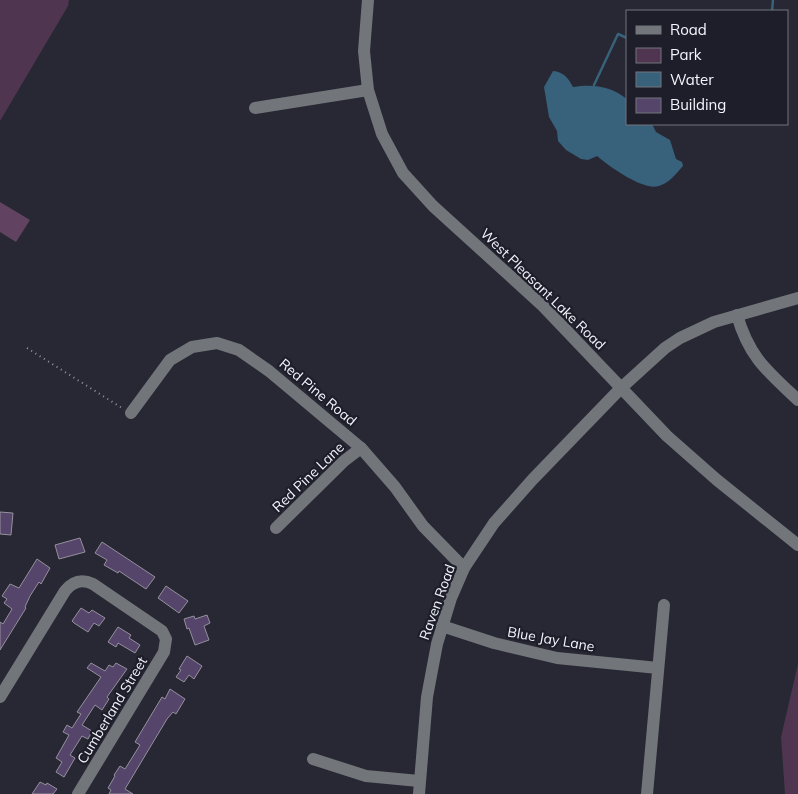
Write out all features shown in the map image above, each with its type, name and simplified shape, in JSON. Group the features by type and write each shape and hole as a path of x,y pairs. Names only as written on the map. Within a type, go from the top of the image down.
{"street":[{"name":"West Pleasant Lake Road","path":"368,0 364,51 368,90 374,113 391,154 417,190 543,306 667,436 693,460 798,545"},
{"path":"255,108 368,90"},
{"name":"Raven Road","path":"419,788 431,671 442,626 451,598 464,568 494,523 533,479 621,388 659,353 680,338 714,322 798,298"},
{"path":"738,315 745,339 760,363 798,400"},
{"name":"Red Pine Road","path":"130,413 170,360 192,347 217,343 239,350 269,371 361,448 395,487 423,526 464,568"},
{"name":"Red Pine Lane","path":"276,528 344,461 361,448"},
{"name":"Cumberland Street","path":"0,696 64,591 74,582 81,581 93,584 162,631 166,639 163,654 78,794"},
{"path":"647,794 664,605"},
{"name":"Blue Jay Lane","path":"442,626 494,643 557,658 658,668"},
{"path":"314,759 366,776 419,788"}],"path":[{"path":"27,348 130,413"}],"green space":[{"path":"0,0 69,0 68,6 0,121"},
{"path":"798,664 798,794 785,794 781,737"}],"shaded area":[{"path":"0,202 30,220 16,242 0,232"}],"water":[{"path":"553,71 565,76 573,87 602,87 614,91 626,98 626,125 652,125 656,132 670,140 676,159 682,162 683,166 666,183 652,187 626,177 597,156 588,160 581,159 566,150 558,141 557,131 549,117 544,87"}],"building":[{"path":"0,512 13,513 11,535 0,534"},
{"path":"80,538 85,552 59,559 55,545"},
{"path":"102,542 155,577 146,589 119,571 118,573 104,565 107,560 95,553"},
{"path":"37,559 50,568 41,584 39,582 30,596 26,608 0,650 0,622 3,624 12,609 4,603 7,599 2,596 10,584 19,588"},
{"path":"166,586 188,601 179,613 158,598"},
{"path":"81,608 89,613 92,610 105,618 99,626 94,623 88,632 72,621"},
{"path":"207,615 210,623 204,626 209,640 195,645 184,619 194,616 195,619"},
{"path":"118,627 131,635 129,638 140,645 135,653 118,643 116,647 108,642"},
{"path":"187,656 202,666 194,679 189,675 184,682 176,677"},
{"path":"91,663 105,671 109,665 113,667 116,663 127,669 107,697 109,699 102,710 95,705 82,725 92,731 88,739 82,736 70,755 75,758 64,777 56,772 62,762 56,758 69,735 63,732 67,725 72,728 81,714 77,712 101,677 87,668"},
{"path":"170,689 185,699 176,714 173,712 167,719 125,789 133,794 109,794 111,790 108,788 114,775 120,766 125,769 140,745 135,742 162,697 165,699"},
{"path":"40,782 46,785 47,783 57,789 53,794 32,794"}],"waterway":[{"path":"772,10 773,0"},
{"path":"594,85 618,34 626,38"}]}
